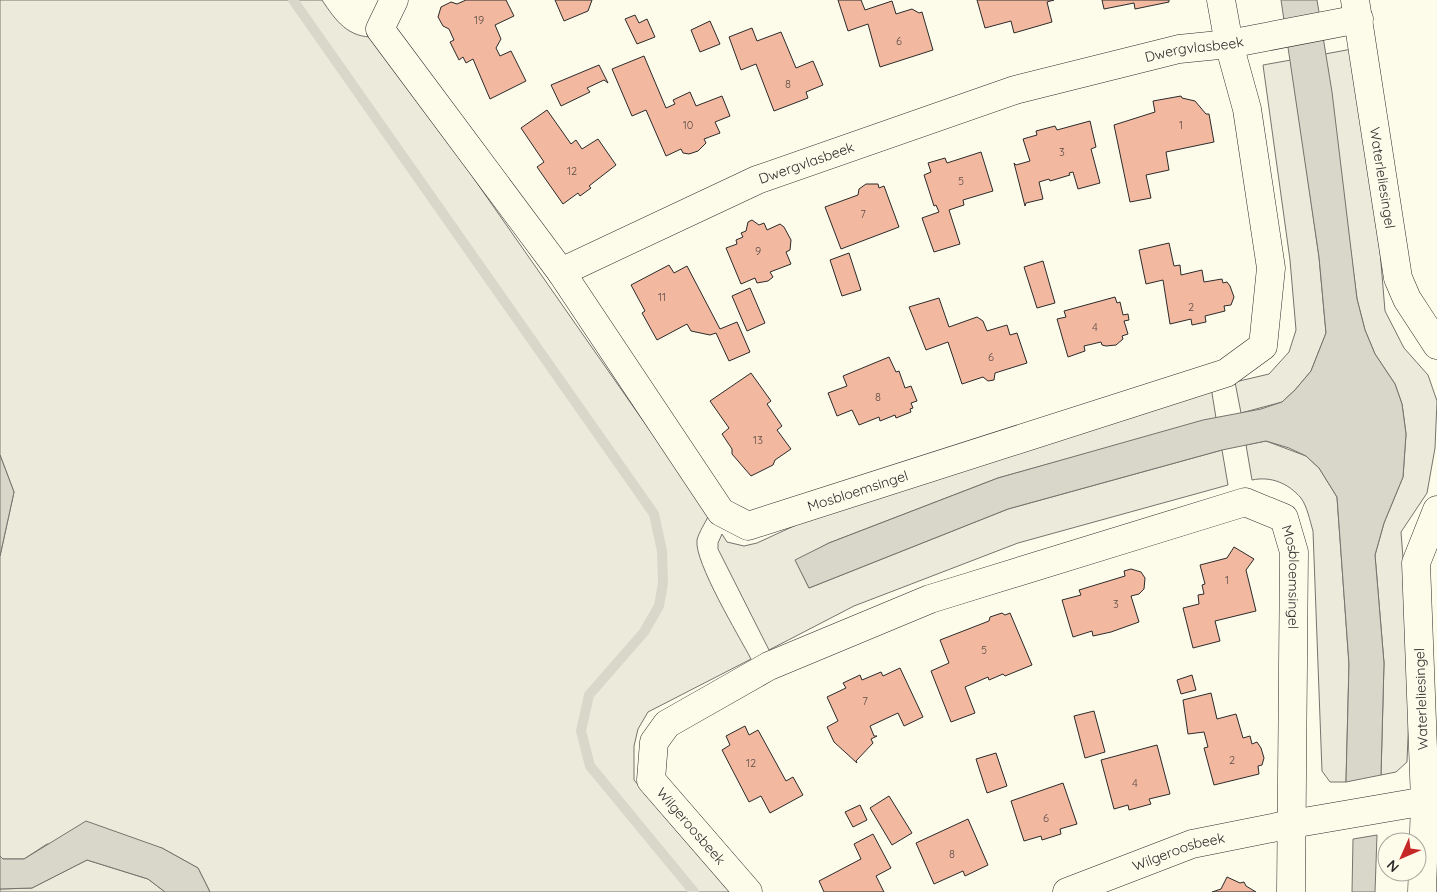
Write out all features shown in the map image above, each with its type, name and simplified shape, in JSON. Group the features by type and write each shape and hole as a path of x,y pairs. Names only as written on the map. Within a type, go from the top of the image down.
{"street":[{"path":"394,0 380,29 561,272"},
{"path":"1221,0 1229,44"},
{"name":"Dwergvlasbeek","path":"561,272 757,180 1015,90 1179,49 1229,44 1332,24 1357,10"},
{"name":"Waterleliesingel","path":"1357,10 1398,278 1407,299 1437,345"},
{"name":"Mosbloemsingel","path":"561,272 721,512 748,526 1226,373 1262,346 1272,268 1247,110 1229,44"},
{"name":"Mosbloemsingel","path":"768,666 930,600 1245,502 1284,518 1294,552 1292,824"},
{"name":"Waterleliesingel","path":"1422,892 1431,800 1416,563 1437,510"},
{"name":"Wilgeroosbeek","path":"748,892 651,780 654,742 667,724 768,666"},
{"name":"Wilgeroosbeek","path":"1067,892 1192,844 1292,824 1431,800"},
{"path":"1291,892 1292,824"}],"shaded area":[{"path":"0,0 322,0 332,15 344,27 357,35 375,37 709,515 697,540 702,565 751,659 648,712 638,729 634,746 634,780 730,892 210,892 198,868 162,848 47,844 24,859 3,859 0,856 0,556 14,492 0,455"},
{"path":"1281,0 1317,0 1332,92 1357,299 1365,330 1375,354 1395,384 1402,404 1406,434 1403,477 1384,523 1375,555 1384,663 1381,775 1346,782 1349,664 1337,497 1319,468 1306,456 1289,448 1266,441 1222,450 1008,509 809,588 795,560 829,543 998,478 1203,420 1261,409 1282,402 1295,390 1311,371 1326,333 1319,257"},
{"path":"1352,49 1380,251 1385,311 1404,348 1428,375 1437,401 1435,448 1427,493 1401,532 1411,662 1407,762 1396,772 1381,775 1384,663 1375,555 1384,523 1403,477 1406,434 1402,404 1395,384 1375,354 1365,330 1357,299 1325,54"},
{"path":"1291,60 1319,257 1326,333 1311,371 1295,390 1282,402 1241,413 1235,382 1269,374 1289,352 1296,330 1290,260 1263,65"},
{"path":"1211,387 1216,418 998,478 829,543 796,561 809,588 1008,509 1222,450 1228,485 1018,543 854,606 769,650 718,549 718,543 722,534 727,542 744,546 757,543 818,515"},
{"path":"1266,441 1306,456 1319,468 1337,497 1349,664 1346,782 1330,782 1322,771 1313,531 1305,505 1291,488 1272,480 1252,480 1246,445"},
{"path":"0,455 14,492 0,556"},
{"path":"86,821 162,848 198,868 210,892 165,892 148,879 87,860 32,888 0,889 0,856 3,859 24,859"},
{"path":"1377,835 1375,892 1352,892 1353,839"},
{"path":"87,860 148,879 165,892 0,892 0,889 32,888"}],"building":[{"path":"466,0 506,0 514,16 495,25 501,39 496,48 500,56 511,51 526,81 490,99 473,59 466,63 463,57 459,60 450,42 454,40 449,29 443,26 438,17 441,7 451,2 457,4"},
{"path":"555,0 592,0 588,11 564,21"},
{"path":"838,0 861,0 865,10 892,1 896,14 912,9 919,13 922,12 933,50 880,67 868,24 848,31"},
{"path":"977,0 1054,0 1047,2 1052,22 1014,33 1011,21 985,28"},
{"path":"1102,0 1169,0 1169,2 1135,9 1134,3 1104,9"},
{"path":"635,15 639,23 647,19 655,37 637,44 625,19"},
{"path":"710,21 720,44 700,52 691,30"},
{"path":"752,28 757,41 781,32 796,68 813,61 823,85 806,92 808,98 774,111 756,64 741,70 729,37"},
{"path":"644,56 666,108 675,104 673,100 690,92 696,106 722,96 730,116 715,122 720,133 704,139 706,143 698,151 689,154 683,153 681,149 666,156 646,110 632,116 612,69"},
{"path":"599,65 608,83 604,80 587,88 590,92 561,106 551,85"},
{"path":"1181,96 1182,98 1195,101 1206,114 1209,114 1214,142 1166,152 1169,170 1146,175 1151,198 1130,202 1114,125 1155,112 1153,101"},
{"path":"547,110 571,144 576,140 582,149 598,139 616,165 589,186 591,188 580,196 578,193 563,204 537,167 544,162 521,128"},
{"path":"1090,121 1096,147 1091,149 1100,183 1078,189 1073,172 1069,173 1070,175 1050,181 1049,179 1039,182 1043,199 1026,203 1025,206 1014,163 1016,165 1030,161 1023,139 1037,135 1036,131 1055,126 1057,130"},
{"path":"981,152 993,191 963,200 964,205 949,210 960,244 934,252 922,218 939,212 936,205 934,206 924,175 931,172 928,163 945,158 947,163"},
{"path":"866,184 878,184 879,188 884,186 899,227 841,249 825,207 858,195 859,189"},
{"path":"752,220 759,225 764,223 767,230 780,224 784,227 791,240 790,250 786,252 791,264 770,272 773,277 768,281 757,283 755,278 741,284 726,248 737,244 736,240 743,237 741,233 746,231 748,222"},
{"path":"1169,243 1174,266 1180,265 1181,275 1202,270 1204,282 1222,279 1223,283 1227,282 1234,297 1231,305 1224,306 1225,311 1205,316 1206,322 1192,325 1191,319 1170,324 1163,280 1146,284 1139,250"},
{"path":"849,253 861,290 842,296 830,260"},
{"path":"1043,261 1055,303 1037,308 1024,267"},
{"path":"669,265 674,273 687,266 720,329 737,322 750,352 729,361 716,333 710,335 691,331 687,324 657,340 642,313 645,311 631,285"},
{"path":"750,288 765,323 747,331 732,296"},
{"path":"1115,297 1117,303 1120,302 1123,315 1128,314 1129,320 1124,321 1128,334 1122,336 1123,339 1116,345 1106,346 1102,345 1101,342 1084,346 1085,351 1068,357 1057,319 1066,317 1064,311"},
{"path":"939,298 949,327 977,317 983,321 987,331 1007,325 1010,335 1017,333 1027,363 995,373 994,380 988,381 983,377 962,384 948,342 926,350 909,307"},
{"path":"889,357 896,372 899,371 905,388 911,386 917,401 911,403 913,408 910,409 911,412 896,418 895,415 880,421 879,417 859,425 852,410 837,416 828,393 847,386 843,376"},
{"path":"751,373 771,401 767,404 782,426 777,430 791,449 775,460 773,465 751,476 732,454 732,449 722,434 729,428 710,401"},
{"path":"1234,547 1254,559 1246,570 1256,611 1215,621 1220,641 1193,648 1183,608 1199,604 1198,595 1204,594 1202,585 1205,584 1200,565 1227,558"},
{"path":"1131,569 1141,572 1145,578 1144,589 1139,594 1131,596 1139,622 1111,632 1093,636 1092,631 1073,637 1062,600 1081,595 1079,590 1125,576 1124,571"},
{"path":"1002,613 1005,615 1010,613 1032,665 1005,676 1003,674 989,680 988,677 965,687 975,713 951,722 931,671 949,663 940,640 989,621 990,617"},
{"path":"900,668 923,717 904,726 898,713 870,726 874,736 877,736 871,739 873,743 856,761 857,763 834,742 827,727 838,721 827,697 846,688 843,683 860,675 862,680 881,672 883,676"},
{"path":"1192,675 1196,690 1181,694 1177,680"},
{"path":"1211,693 1217,719 1236,714 1243,738 1250,736 1252,744 1257,742 1261,748 1264,758 1262,765 1258,766 1259,774 1214,785 1204,748 1208,747 1204,732 1188,734 1183,700"},
{"path":"1094,711 1105,752 1085,758 1074,716"},
{"path":"745,726 749,735 758,730 786,781 793,777 803,795 770,813 761,796 749,802 722,750 730,745 726,736"},
{"path":"1157,745 1170,794 1149,799 1151,804 1129,810 1128,805 1114,809 1101,760"},
{"path":"996,753 1007,786 987,793 976,759"},
{"path":"1063,783 1077,824 1060,829 1061,834 1042,840 1041,836 1024,841 1011,801"},
{"path":"889,796 912,833 892,845 870,808"},
{"path":"860,805 867,820 853,827 845,812"},
{"path":"968,819 988,865 965,876 963,871 934,884 916,843"},
{"path":"873,834 891,868 876,876 884,892 824,892 819,881 861,859 854,844"},
{"path":"1227,877 1240,883 1244,882 1246,886 1256,892 1212,892 1221,889"}],"waterway":[{"path":"293,0 654,514 662,551 663,583 659,606 644,632 589,695 581,731 590,766 694,892"}]}
